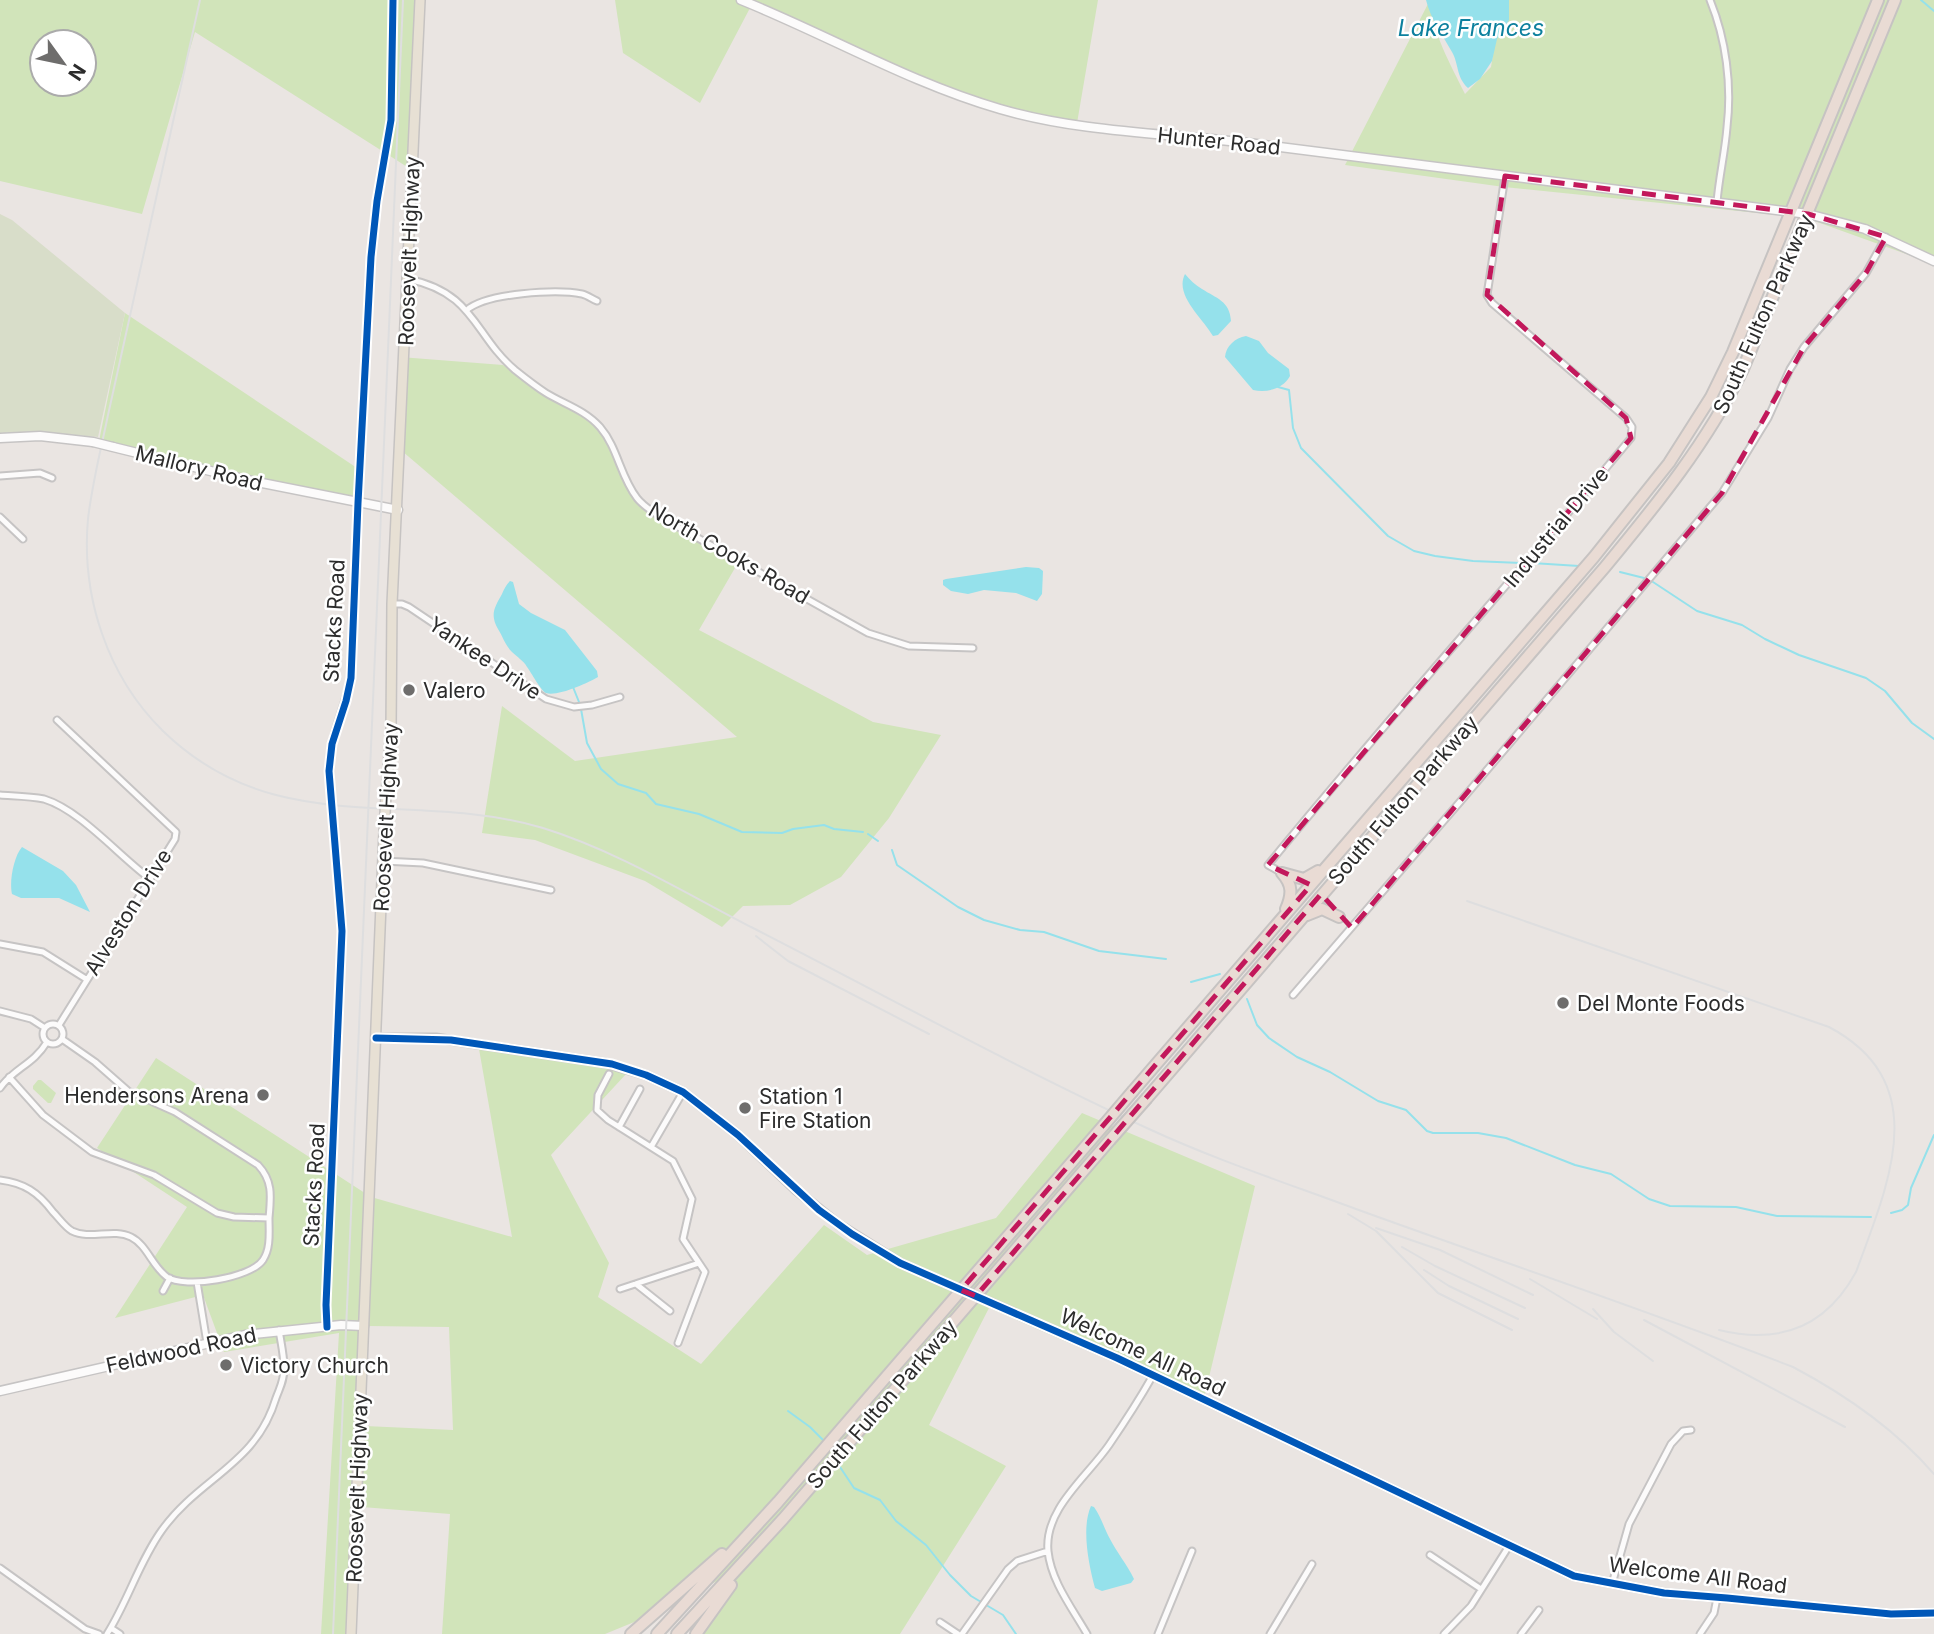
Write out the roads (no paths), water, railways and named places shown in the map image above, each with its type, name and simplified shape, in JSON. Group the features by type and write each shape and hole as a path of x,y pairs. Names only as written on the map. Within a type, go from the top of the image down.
{"highway":[{"name":"South Fulton Parkway","path":"778,1502 1586,566 1669,463 1711,397 1733,352 1878,0"},
{"name":"South Fulton Parkway","path":"783,1519 1605,567 1693,457 1738,378 1895,0"},
{"path":"1282,873 1300,880 1308,878 1338,855"},
{"path":"1278,923 1291,895 1290,884 1282,873"},
{"path":"1332,882 1328,900 1339,917"},
{"path":"1302,918 1319,909 1339,917"},
{"path":"631,1634 778,1502"},
{"path":"657,1634 778,1502"},
{"path":"677,1634 783,1519"},
{"path":"696,1634 783,1519"}],"main road":[{"name":"Roosevelt Highway","path":"351,1634 384,832 391,729 392,604 420,0"}],"street":[{"name":"Stacks Road","path":"327,1326 342,931 329,771 332,744 351,678 371,257 377,201 391,120 393,0"},
{"name":"Hunter Road","path":"741,0 921,80 985,104 1039,119 1808,214 1886,237 1934,261"},
{"path":"1710,0 1720,27 1729,84 1727,126 1717,202"},
{"name":"Industrial Drive","path":"1282,873 1268,865 1631,438 1632,427 1626,418 1492,303 1487,295 1505,176"},
{"path":"1293,995 1722,493 1763,428 1790,369 1804,347 1866,273 1886,237"},
{"name":"North Cooks Road","path":"408,279 438,288 467,310 499,354 514,369 546,393 583,412 600,427 614,447 635,496 651,511 868,633 909,646 973,648"},
{"path":"467,310 477,303 528,293 583,294 597,301"},
{"name":"Mallory Road","path":"0,438 40,436 93,442 247,480 398,510"},
{"path":"0,476 40,473 52,478"},
{"path":"0,517 23,539"},
{"name":"Yankee Drive","path":"392,604 409,607 546,699 574,707 592,705 620,696"},
{"name":"Alveston Drive","path":"57,720 175,829 175,839 59,1025"},
{"path":"0,795 44,800 79,818 127,862 149,878"},
{"path":"383,860 423,863 551,890"},
{"path":"1339,917 1352,928"},
{"path":"0,944 43,952 86,979"},
{"path":"0,1011 31,1019 44,1028"},
{"path":"51,1023 59,1025 63,1032 62,1040 53,1044 47,1042 43,1037 44,1028 51,1023"},
{"name":"Welcome All Road","path":"376,1038 451,1040 595,1061 629,1070 683,1092 730,1128 819,1210 900,1262 1117,1358 1574,1576 1664,1593 1891,1614 1934,1613"},
{"path":"0,1180 16,1182 38,1194 64,1224 74,1231 87,1234 120,1233 132,1238 170,1278 181,1282 243,1274 258,1266 268,1246 271,1188 267,1175 258,1165 175,1112 128,1091 95,1062 62,1040"},
{"path":"0,1088 9,1077 34,1060 47,1042"},
{"path":"609,1074 598,1095 597,1110 673,1161 692,1199 683,1239 705,1272 678,1343"},
{"path":"9,1077 43,1115 92,1152 154,1175 217,1213 234,1217 269,1218"},
{"path":"619,1127 640,1089"},
{"path":"651,1147 683,1092"},
{"path":"620,1289 699,1263"},
{"path":"163,1291 170,1278"},
{"path":"197,1282 207,1343"},
{"path":"636,1284 670,1311"},
{"name":"Feldwood Road","path":"0,1391 207,1343 279,1330 365,1326"},
{"path":"120,1634 109,1631 147,1554 162,1530 192,1496 251,1446 274,1410 283,1377 279,1330"},
{"path":"1087,1634 1056,1580 1048,1551 1051,1527 1063,1502 1109,1444 1152,1377"},
{"path":"1612,1584 1624,1538 1635,1513 1671,1444 1683,1431 1691,1430"},
{"path":"1444,1634 1471,1606 1509,1546"},
{"path":"940,1622 960,1634 1008,1569 1017,1562 1048,1551"},
{"path":"1158,1634 1192,1551"},
{"path":"1430,1555 1481,1589"},
{"path":"1270,1634 1312,1564"},
{"path":"0,1567 85,1629 99,1634"},
{"path":"1700,1634 1714,1613 1717,1598"},
{"path":"1521,1634 1539,1610"}],"water":[{"name":"Lake Frances","path":"1426,0 1509,0 1509,20 1497,39 1492,61 1480,79 1468,88 1461,79 1454,57"},
{"path":"1185,274 1228,309 1231,321 1218,335 1213,336 1186,298 1183,290"},
{"path":"1246,336 1259,341 1268,353 1289,369 1290,376 1279,387 1264,391 1253,390 1225,357 1232,343"},
{"path":"1026,567 1043,571 1042,594 1037,601 1016,593 984,590 968,594 951,591 943,585 943,580 946,579"},
{"path":"510,581 513,582 519,604 565,630 597,671 598,677 565,691 551,694 544,692 524,663 508,647 494,620 495,608"},
{"path":"22,847 63,871 76,885 90,912 59,898 21,898 12,894 13,869"},
{"path":"1091,1506 1134,1579 1131,1583 1102,1591 1095,1588 1086,1536"}],"waterway":[{"path":"1921,0 1934,11"},
{"path":"1278,387 1289,390 1293,428 1301,448 1388,536 1414,551 1435,556 1521,563"},
{"path":"1532,563 1579,566"},
{"path":"1620,572 1644,578"},
{"path":"1653,582 1697,611 1742,625 1799,655 1866,678 1885,691 1912,723 1934,739"},
{"path":"573,687 579,702"},
{"path":"581,709 587,743 601,769 618,784 646,793 656,804 699,814 742,832 782,833 824,825 834,829 863,832"},
{"path":"868,834 878,841"},
{"path":"892,850 897,865 958,907 984,920 1020,930 1044,932 1099,951 1166,959"},
{"path":"1191,982 1220,974"},
{"path":"1247,999 1257,1025 1269,1038 1297,1057 1330,1072 1378,1101 1406,1110 1427,1131 1478,1133 1506,1138 1575,1165 1611,1174 1649,1199 1670,1206 1736,1207 1777,1216 1871,1217"},
{"path":"1891,1213 1908,1205 1911,1188 1934,1135"},
{"path":"788,1411 824,1441"},
{"path":"838,1464 854,1488 880,1500 896,1521 926,1545 971,1596 1003,1615 1016,1634"}],"railway":[{"path":"200,0 88,519 89,577 102,633 127,686 163,731 207,765 251,787 298,800 493,817 543,828 597,848 999,1056 1174,1140 1225,1161 1793,1367 1869,1414 1903,1442 1934,1474"},
{"path":"333,1634 403,0"},
{"path":"1467,901 1829,1027 1862,1050 1882,1076 1892,1105 1894,1137 1890,1170 1856,1272 1844,1291 1816,1318 1781,1333 1741,1334 1719,1330"},
{"path":"756,936 788,961 929,1034"},
{"path":"1348,1214 1376,1231 1438,1293 1512,1330"},
{"path":"1376,1228 1440,1250 1533,1295"},
{"path":"1402,1247 1435,1266 1525,1308"},
{"path":"1424,1270 1449,1286 1518,1319"},
{"path":"1530,1279 1597,1319"},
{"path":"1593,1309 1614,1332 1653,1361"},
{"path":"1644,1320 1845,1427"}],"place":[{"name":"Valero","path":"409,690"},
{"name":"Del Monte Foods","path":"1563,1003"},
{"name":"Hendersons Arena","path":"263,1095"},
{"name":"Station 1 Fire Station","path":"745,1108"},
{"name":"Victory Church","path":"226,1365"}]}
